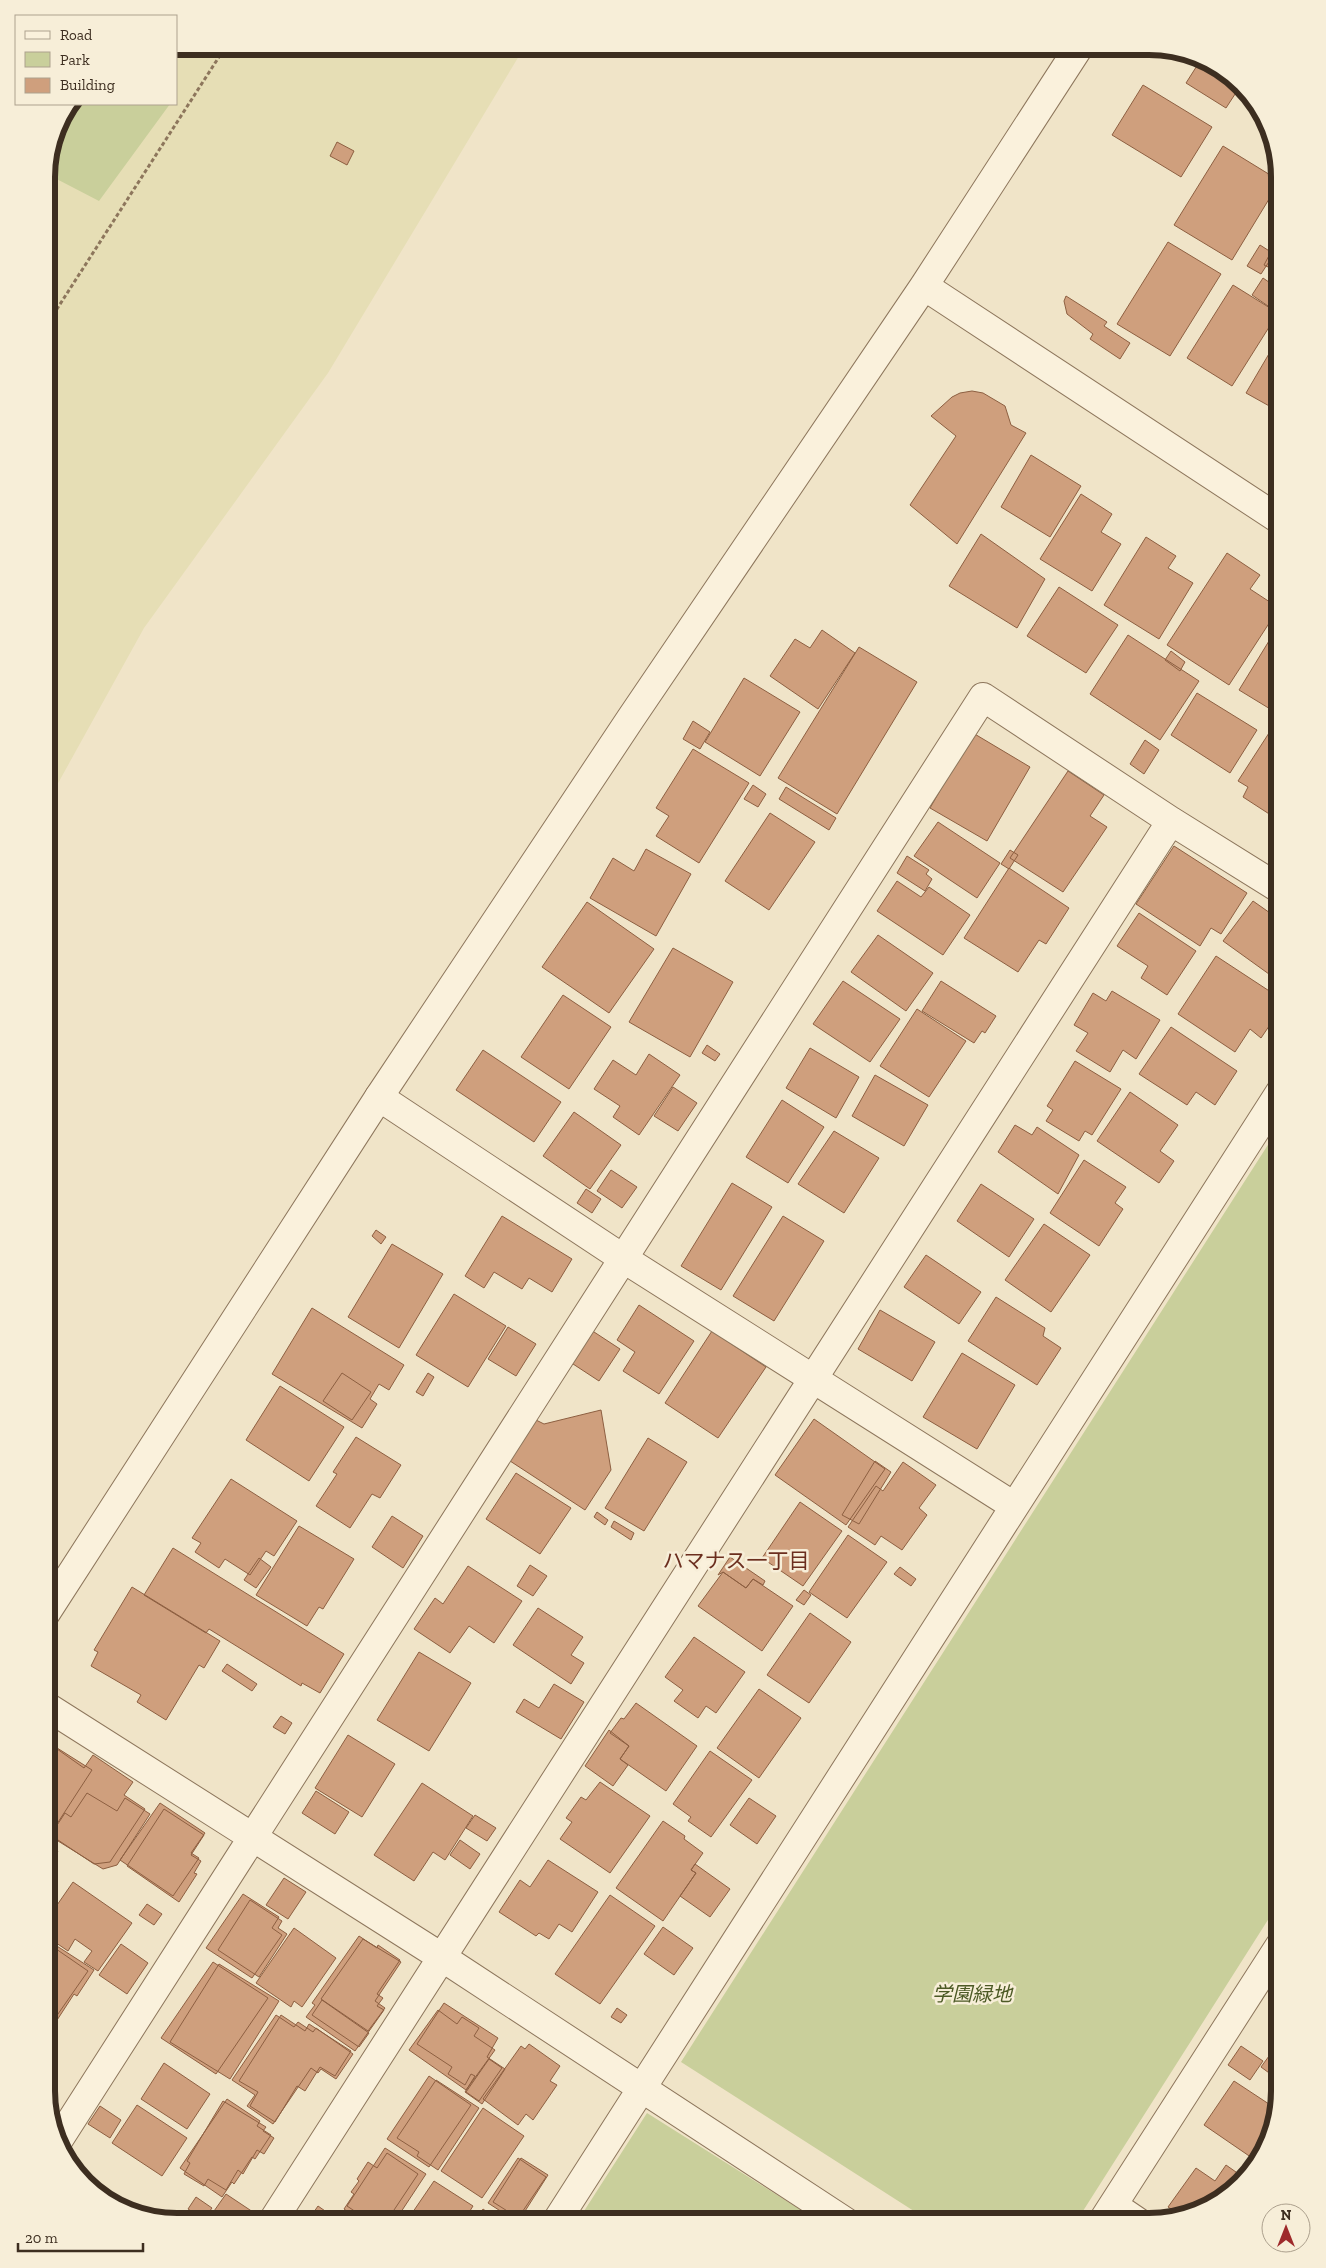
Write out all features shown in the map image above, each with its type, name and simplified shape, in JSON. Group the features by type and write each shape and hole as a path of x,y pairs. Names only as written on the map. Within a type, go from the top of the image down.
{"street":[{"path":"55,1599 379,1097 630,718 924,286 1073,55"},
{"path":"924,286 1271,514"},
{"path":"62,2133 983,697 1170,821 1271,883"},
{"path":"278,2213 1170,821"},
{"path":"379,1097 624,1259 1014,1506"},
{"path":"562,2213 1271,1106"},
{"path":"55,1712 443,1958 832,2213"},
{"path":"1108,2213 1271,1959"}],"path":[{"path":"55,312 220,55"}],"shaded area":[{"path":"178,55 520,55 328,373 144,628 55,789 55,169 59,145 71,116 79,105 178,105"}],"green space":[{"path":"79,105 169,105 99,201 55,178 59,145 64,130"},
{"name":"学園緑地","path":"1271,1140 1271,1915 1082,2213 917,2213 681,2062"},
{"path":"647,2113 806,2213 583,2213"}],"building":[{"path":"1197,65 1217,75 1237,92 1226,108 1186,83"},
{"path":"1143,85 1212,127 1181,177 1112,135"},
{"path":"337,142 354,151 347,165 330,156"},
{"path":"1223,146 1271,175 1271,196 1232,260 1174,225"},
{"path":"1168,242 1221,274 1170,356 1117,324"},
{"path":"1260,245 1271,252 1271,259 1261,274 1247,266"},
{"path":"1271,252 1271,268 1264,265"},
{"path":"1263,278 1271,284 1271,301 1268,306 1252,295"},
{"path":"1233,285 1271,309 1271,324 1232,386 1187,358"},
{"path":"1066,296 1107,322 1104,326 1130,343 1120,359 1090,339 1093,334 1067,314 1064,301"},
{"path":"1271,350 1271,407 1246,393"},
{"path":"972,391 983,393 1005,406 1011,425 1026,433 957,544 910,505 956,436 931,416 952,397 960,393"},
{"path":"1031,455 1081,486 1050,537 1001,507"},
{"path":"1081,494 1112,514 1101,532 1121,544 1092,591 1040,559"},
{"path":"981,534 1045,579 1017,628 949,586"},
{"path":"1146,537 1176,556 1168,568 1193,583 1159,639 1104,605"},
{"path":"1227,553 1260,575 1250,589 1271,603 1271,620 1229,685 1167,645"},
{"path":"1059,587 1118,625 1086,673 1027,636"},
{"path":"822,630 855,653 818,709 770,676 795,639 810,648"},
{"path":"1128,635 1199,681 1160,740 1090,694"},
{"path":"1271,638 1271,710 1239,690"},
{"path":"859,647 917,682 837,814 778,778"},
{"path":"1171,651 1185,662 1180,671 1165,660"},
{"path":"744,678 800,712 760,776 705,742"},
{"path":"1197,693 1257,730 1230,773 1171,735"},
{"path":"693,721 710,732 700,749 683,739"},
{"path":"973,733 1030,767 987,841 930,808"},
{"path":"1269,733 1271,734 1271,815 1243,797 1248,787 1238,781"},
{"path":"1145,740 1159,750 1144,774 1130,764"},
{"path":"693,749 749,783 699,863 656,836 669,816 656,808"},
{"path":"1068,771 1104,795 1090,816 1107,827 1063,892 1010,858"},
{"path":"753,785 766,794 758,807 744,799"},
{"path":"786,787 836,818 829,830 779,799"},
{"path":"770,813 815,842 769,910 725,881"},
{"path":"938,822 1000,863 977,898 914,856"},
{"path":"1174,846 1247,893 1221,934 1211,928 1200,946 1136,904"},
{"path":"646,849 691,874 656,936 590,898 613,858 634,871"},
{"path":"1010,850 1018,855 1009,869 1001,864"},
{"path":"907,856 929,870 926,874 932,879 925,891 897,873"},
{"path":"1009,868 1069,908 1046,944 1039,940 1018,972 964,938"},
{"path":"897,881 921,897 929,887 970,915 943,955 877,911"},
{"path":"1253,901 1271,914 1271,976 1223,941"},
{"path":"587,902 654,949 609,1013 542,967"},
{"path":"1139,913 1196,951 1167,995 1141,978 1148,966 1117,946"},
{"path":"878,935 933,973 906,1011 851,972"},
{"path":"673,948 733,982 690,1057 629,1022"},
{"path":"1216,956 1271,992 1271,1023 1261,1038 1250,1029 1235,1052 1178,1014"},
{"path":"843,981 900,1019 870,1062 813,1024"},
{"path":"941,981 996,1016 985,1033 982,1031 974,1043 922,1011"},
{"path":"1112,991 1160,1020 1136,1059 1123,1050 1110,1072 1076,1051 1088,1033 1074,1025 1093,993 1106,1001"},
{"path":"563,995 611,1027 569,1089 521,1057"},
{"path":"917,1009 966,1041 929,1097 880,1066"},
{"path":"1171,1027 1237,1071 1215,1105 1196,1092 1187,1105 1139,1074"},
{"path":"707,1045 720,1054 715,1061 702,1053"},
{"path":"810,1048 859,1077 836,1118 786,1088"},
{"path":"483,1050 561,1102 534,1142 456,1090"},
{"path":"649,1054 680,1075 639,1135 613,1117 620,1106 594,1089 613,1060 636,1075"},
{"path":"1075,1061 1121,1089 1092,1135 1085,1131 1079,1141 1046,1121 1053,1110 1047,1106"},
{"path":"875,1075 928,1105 904,1146 852,1116"},
{"path":"673,1087 697,1103 678,1131 654,1116"},
{"path":"1130,1092 1178,1125 1160,1151 1174,1161 1159,1183 1097,1141"},
{"path":"782,1100 824,1127 788,1183 746,1157"},
{"path":"574,1112 621,1145 590,1189 543,1156"},
{"path":"1015,1125 1032,1135 1037,1127 1079,1155 1058,1194 998,1152"},
{"path":"834,1131 879,1158 844,1213 798,1184"},
{"path":"1084,1160 1126,1187 1115,1203 1123,1209 1099,1246 1050,1213"},
{"path":"611,1170 637,1187 622,1208 597,1191"},
{"path":"732,1183 772,1207 721,1290 681,1266"},
{"path":"981,1184 1034,1219 1009,1257 957,1221"},
{"path":"586,1189 601,1199 592,1213 577,1203"},
{"path":"502,1216 572,1259 552,1292 529,1278 522,1289 494,1272 484,1288 465,1276"},
{"path":"783,1216 824,1241 774,1321 733,1296"},
{"path":"1044,1224 1090,1255 1051,1312 1005,1280"},
{"path":"376,1230 386,1237 381,1244 372,1236"},
{"path":"392,1244 443,1274 399,1348 348,1317"},
{"path":"926,1255 981,1292 959,1324 904,1287"},
{"path":"454,1294 506,1326 468,1387 416,1355"},
{"path":"996,1297 1045,1328 1043,1336 1061,1348 1037,1385 968,1341"},
{"path":"639,1305 694,1341 659,1394 623,1371 635,1352 617,1340"},
{"path":"312,1308 404,1365 389,1390 379,1384 370,1399 377,1404 362,1428 272,1374"},
{"path":"880,1310 935,1342 912,1381 858,1349"},
{"path":"508,1327 536,1344 516,1376 488,1359"},
{"path":"591,1330 620,1349 599,1381 570,1362"},
{"path":"712,1331 766,1367 718,1438 665,1403"},
{"path":"962,1353 1015,1385 977,1449 923,1417"},
{"path":"342,1373 371,1392 352,1420 323,1401"},
{"path":"428,1373 434,1377 423,1396 416,1392"},
{"path":"280,1386 344,1427 309,1481 246,1440"},
{"path":"601,1410 611,1470 585,1510 507,1459 534,1419 544,1424"},
{"path":"814,1419 885,1469 846,1525 775,1475"},
{"path":"356,1437 401,1465 380,1498 372,1494 350,1528 316,1506 337,1474 333,1472"},
{"path":"648,1438 687,1462 644,1531 605,1508"},
{"path":"875,1461 891,1472 859,1524 842,1515"},
{"path":"903,1462 936,1485 919,1508 927,1515 902,1550 881,1536 875,1545 848,1527 876,1486 883,1491"},
{"path":"516,1473 571,1508 540,1554 486,1519"},
{"path":"231,1479 297,1521 274,1556 266,1551 250,1575 225,1559 219,1568 195,1552 201,1543 192,1538"},
{"path":"800,1502 842,1531 803,1586 762,1558"},
{"path":"597,1512 608,1520 605,1525 594,1517"},
{"path":"392,1516 423,1536 403,1568 372,1547"},
{"path":"614,1521 634,1533 631,1540 611,1527"},
{"path":"299,1526 354,1559 323,1609 319,1607 307,1626 256,1595"},
{"path":"848,1535 887,1562 847,1618 809,1592"},
{"path":"173,1548 344,1654 320,1693 302,1683 301,1686 209,1629 206,1633 144,1595"},
{"path":"730,1557 765,1581 763,1585 753,1579 746,1588 723,1572 718,1575"},
{"path":"259,1558 271,1567 256,1588 244,1580"},
{"path":"530,1565 547,1576 533,1596 517,1586"},
{"path":"468,1566 522,1601 494,1643 469,1626 450,1653 414,1629 435,1598 443,1604"},
{"path":"900,1567 916,1579 911,1586 894,1574"},
{"path":"723,1572 746,1588 753,1579 793,1606 762,1651 698,1606"},
{"path":"132,1587 220,1641 204,1668 199,1665 166,1720 137,1702 141,1695 91,1666 98,1652 94,1650"},
{"path":"804,1590 811,1595 804,1605 796,1600"},
{"path":"538,1608 583,1637 571,1655 584,1663 571,1684 513,1645"},
{"path":"810,1613 851,1642 809,1703 767,1675"},
{"path":"694,1637 745,1672 716,1713 706,1706 698,1718 674,1701 683,1690 665,1677"},
{"path":"419,1652 471,1683 429,1751 377,1720"},
{"path":"227,1664 257,1684 252,1691 222,1671"},
{"path":"554,1684 584,1702 561,1739 516,1712 524,1699 539,1708"},
{"path":"759,1689 801,1718 759,1778 717,1748"},
{"path":"636,1703 697,1746 666,1791 620,1759 629,1746 610,1733 621,1718 624,1719"},
{"path":"281,1716 292,1723 285,1734 273,1727"},
{"path":"609,1730 629,1746 620,1759 628,1765 613,1786 585,1766"},
{"path":"348,1735 395,1764 362,1817 315,1788"},
{"path":"55,1747 92,1770 55,1827"},
{"path":"55,1748 84,1768 93,1755 133,1782 124,1795 145,1809 110,1862 94,1864 55,1838"},
{"path":"710,1751 752,1780 711,1837 688,1821 691,1817 673,1804"},
{"path":"600,1782 650,1816 610,1873 560,1839 572,1822 566,1818 581,1797 586,1800"},
{"path":"422,1783 473,1816 445,1860 433,1852 414,1881 374,1855"},
{"path":"316,1791 349,1812 335,1834 302,1813"},
{"path":"87,1793 117,1811 125,1798 150,1814 117,1865 103,1869 55,1839 55,1828 65,1813 71,1817"},
{"path":"749,1798 776,1816 757,1844 730,1825"},
{"path":"160,1803 205,1833 191,1853 199,1858 173,1896 120,1860"},
{"path":"164,1809 204,1835 191,1855 201,1861 194,1873 197,1874 179,1902 127,1866"},
{"path":"475,1815 496,1828 487,1841 466,1828"},
{"path":"663,1821 685,1836 684,1839 703,1853 691,1870 696,1873 663,1921 616,1888"},
{"path":"460,1840 480,1854 470,1869 450,1855"},
{"path":"548,1860 598,1892 572,1932 559,1924 549,1939 539,1933 536,1936 499,1912 520,1880 530,1887"},
{"path":"695,1864 730,1889 710,1917 680,1896 696,1873 691,1870"},
{"path":"284,1878 306,1892 288,1919 266,1905"},
{"path":"73,1882 132,1923 98,1971 84,1962 92,1951 75,1939 68,1951 55,1942 55,1908"},
{"path":"243,1894 279,1917 272,1928 282,1935 252,1978 206,1948"},
{"path":"610,1895 655,1926 600,2004 555,1974"},
{"path":"250,1900 282,1921 278,1928 287,1934 259,1977 218,1950"},
{"path":"147,1904 162,1914 154,1925 139,1915"},
{"path":"663,1927 693,1948 674,1975 644,1954"},
{"path":"294,1928 336,1958 302,2007 294,2001 291,2007 256,1983"},
{"path":"359,1936 377,1948 378,1945 400,1960 377,1994 383,1998 377,2006 384,2010 355,2051 306,2017 315,2005 312,2003"},
{"path":"363,1939 401,1962 375,2001 385,2008 368,2031 321,1999"},
{"path":"121,1944 148,1963 127,1994 99,1975"},
{"path":"55,1945 94,1970 77,1996 74,1994 55,2023"},
{"path":"55,1948 88,1971 55,2018"},
{"path":"213,1962 268,1998 216,2074 161,2038"},
{"path":"219,1964 279,2001 230,2079 170,2042"},
{"path":"322,2000 369,2033 359,2047 312,2015"},
{"path":"444,2003 498,2038 487,2057 505,2069 482,2104 465,2092 475,2076 471,2074 465,2085 448,2074 452,2067 417,2044"},
{"path":"617,2008 627,2015 621,2023 611,2017"},
{"path":"438,2010 457,2024 462,2017 479,2028 474,2036 495,2050 466,2090 409,2050"},
{"path":"276,2015 294,2027 298,2022 313,2032 316,2028 353,2054 336,2079 321,2069 318,2073 311,2068 273,2124 247,2106 255,2095 232,2080"},
{"path":"281,2015 305,2031 309,2024 351,2051 335,2076 320,2067 305,2091 297,2086 275,2122 250,2106 258,2092 239,2081"},
{"path":"529,2044 560,2066 550,2081 557,2085 533,2120 526,2114 518,2125 483,2099 521,2046 525,2049"},
{"path":"1241,2046 1263,2061 1250,2080 1228,2065"},
{"path":"1271,2053 1271,2074 1261,2067"},
{"path":"489,2059 502,2068 479,2101 466,2092"},
{"path":"164,2063 210,2094 187,2129 141,2099"},
{"path":"429,2076 471,2105 429,2167 387,2139"},
{"path":"436,2080 479,2108 438,2170 417,2156 419,2152 397,2138"},
{"path":"1234,2081 1270,2105 1262,2138 1251,2157 1204,2125"},
{"path":"227,2099 260,2121 257,2126 271,2135 255,2159 252,2157 234,2184 232,2182 222,2197 180,2168"},
{"path":"223,2101 266,2127 263,2131 274,2138 264,2154 257,2150 243,2174 238,2170 226,2190 208,2179 204,2186 184,2174 190,2163 187,2161"},
{"path":"137,2105 187,2138 162,2176 112,2143"},
{"path":"100,2106 121,2120 110,2138 88,2124"},
{"path":"483,2108 524,2136 482,2198 441,2171"},
{"path":"385,2148 426,2174 400,2213 358,2213 347,2206"},
{"path":"387,2153 418,2174 392,2213 350,2213 344,2209 354,2194 351,2192 359,2181 357,2179 368,2162 377,2168"},
{"path":"518,2158 546,2177 521,2213 504,2213 488,2203"},
{"path":"521,2158 548,2175 524,2213 510,2213 493,2202"},
{"path":"1226,2165 1239,2174 1217,2193 1196,2204 1173,2210 1168,2207 1196,2168 1215,2181"},
{"path":"434,2181 473,2206 469,2213 412,2213"},
{"path":"226,2194 254,2213 213,2213"},
{"path":"196,2197 212,2208 208,2213 194,2213 188,2209"},
{"path":"318,2206 328,2213 313,2213"},
{"path":"483,2209 489,2213 481,2213"}],"district":[{"name":"ハマナス一丁目","path":"736,1561"}]}
